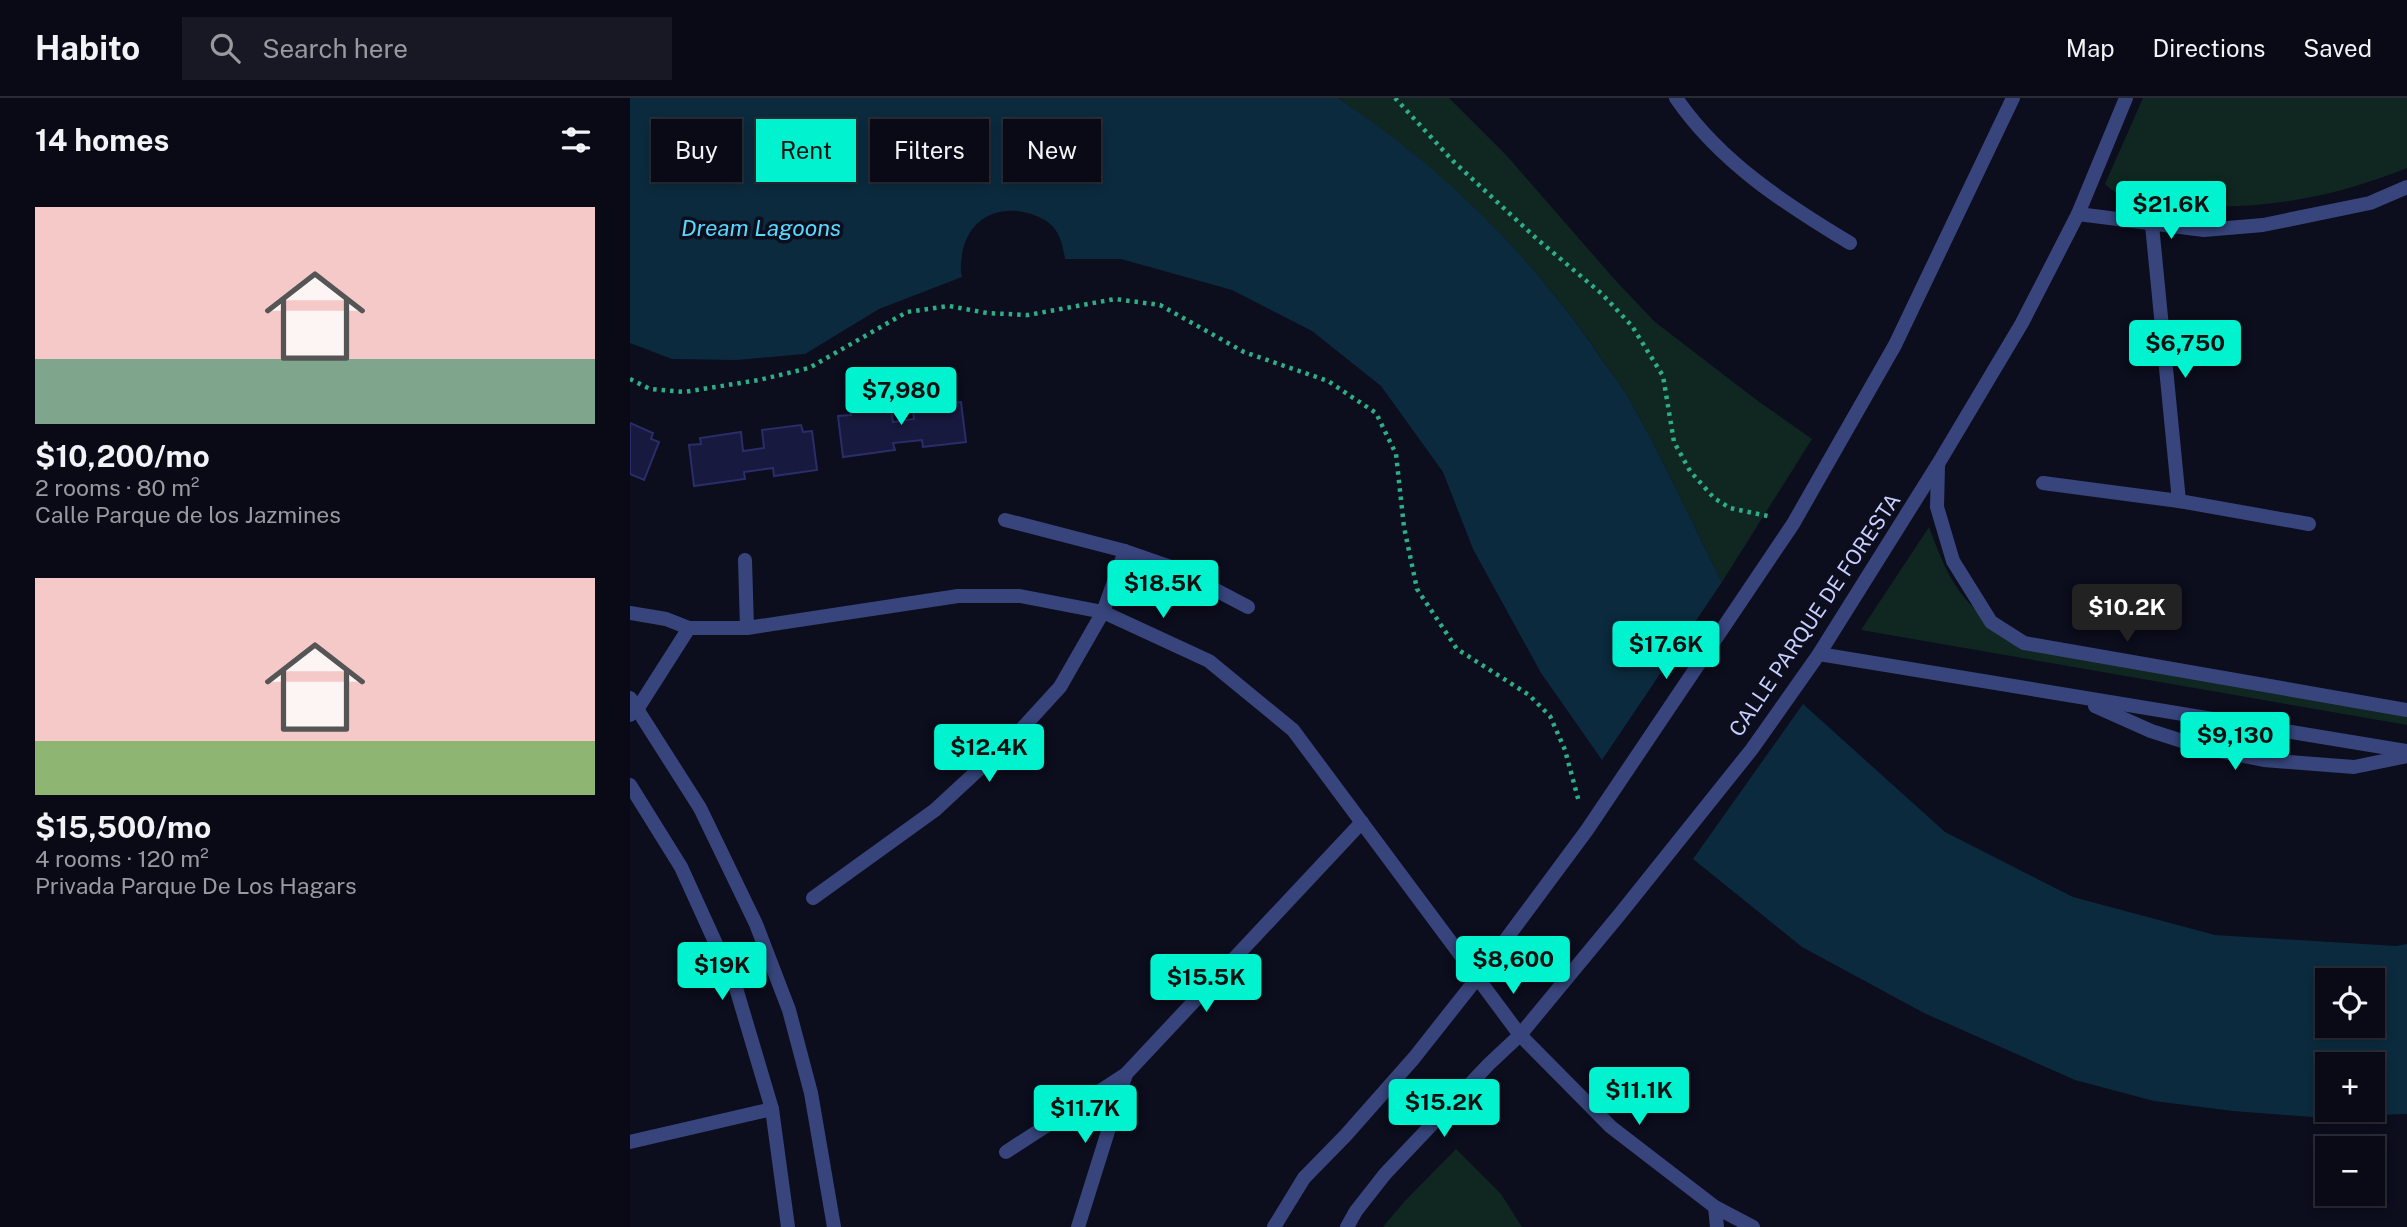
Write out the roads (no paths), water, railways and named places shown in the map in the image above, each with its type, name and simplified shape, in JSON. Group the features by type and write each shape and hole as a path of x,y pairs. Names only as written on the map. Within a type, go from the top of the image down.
{"street":[{"path":"1676,98 1734,164 1787,205 1850,243"},
{"path":"1274,1227 1304,1178 1414,1058 1587,830 1793,524 1895,345 2013,98"},
{"name":"CALLE PARQUE DE FORESTA","path":"1347,1227 1385,1174 1520,1035 1752,749 1819,654 1938,464 2022,323 2078,215 2126,98"},
{"path":"2078,215 2204,230 2263,225 2370,203 2407,187"},
{"path":"2152,225 2179,501"},
{"path":"1938,464 1937,507 1953,561 1991,622 2024,643 2407,710"},
{"path":"2043,483 2179,501 2309,524"},
{"path":"1005,520 1125,551 1174,568 1248,607"},
{"path":"813,898 935,810 1016,735 1060,687 1103,612 1125,551"},
{"path":"745,561 747,628"},
{"path":"630,613 666,619 689,628 747,628 958,596 1020,596 1103,612 1209,661 1293,730 1520,1035 1611,1127 1715,1208 1752,1227"},
{"path":"689,628 633,707 699,808 756,925 789,1010 811,1093 834,1227"},
{"path":"1819,654 2407,751"},
{"path":"2075,697 2151,730 2204,748 2264,760 2354,767 2407,756"},
{"path":"630,785 681,867 736,988 772,1109 788,1227"},
{"path":"1006,1152 1126,1074 1362,822"},
{"path":"1078,1227 1126,1074"},
{"path":"630,1142 772,1109"},
{"path":"1715,1208 1717,1227"}],"water":[{"name":"Dream Lagoons","path":"630,98 1338,98 1413,153 1448,183 1514,249 1574,320 1632,404 1722,582 1602,760 1541,673 1473,549 1443,472 1381,386 1312,331 1232,290 1121,259 1065,259 1053,227 1041,218 1018,211 986,217 970,232 962,255 962,277 879,309 805,354 737,360 672,359 630,343"},
{"path":"1803,704 1945,832 2073,897 2215,935 2396,946 2407,944 2407,1114 2385,1115 2385,1052 2315,1052 2315,1117 2233,1111 2154,1101 2075,1080 1924,1013 1802,947 1693,859"}]}
